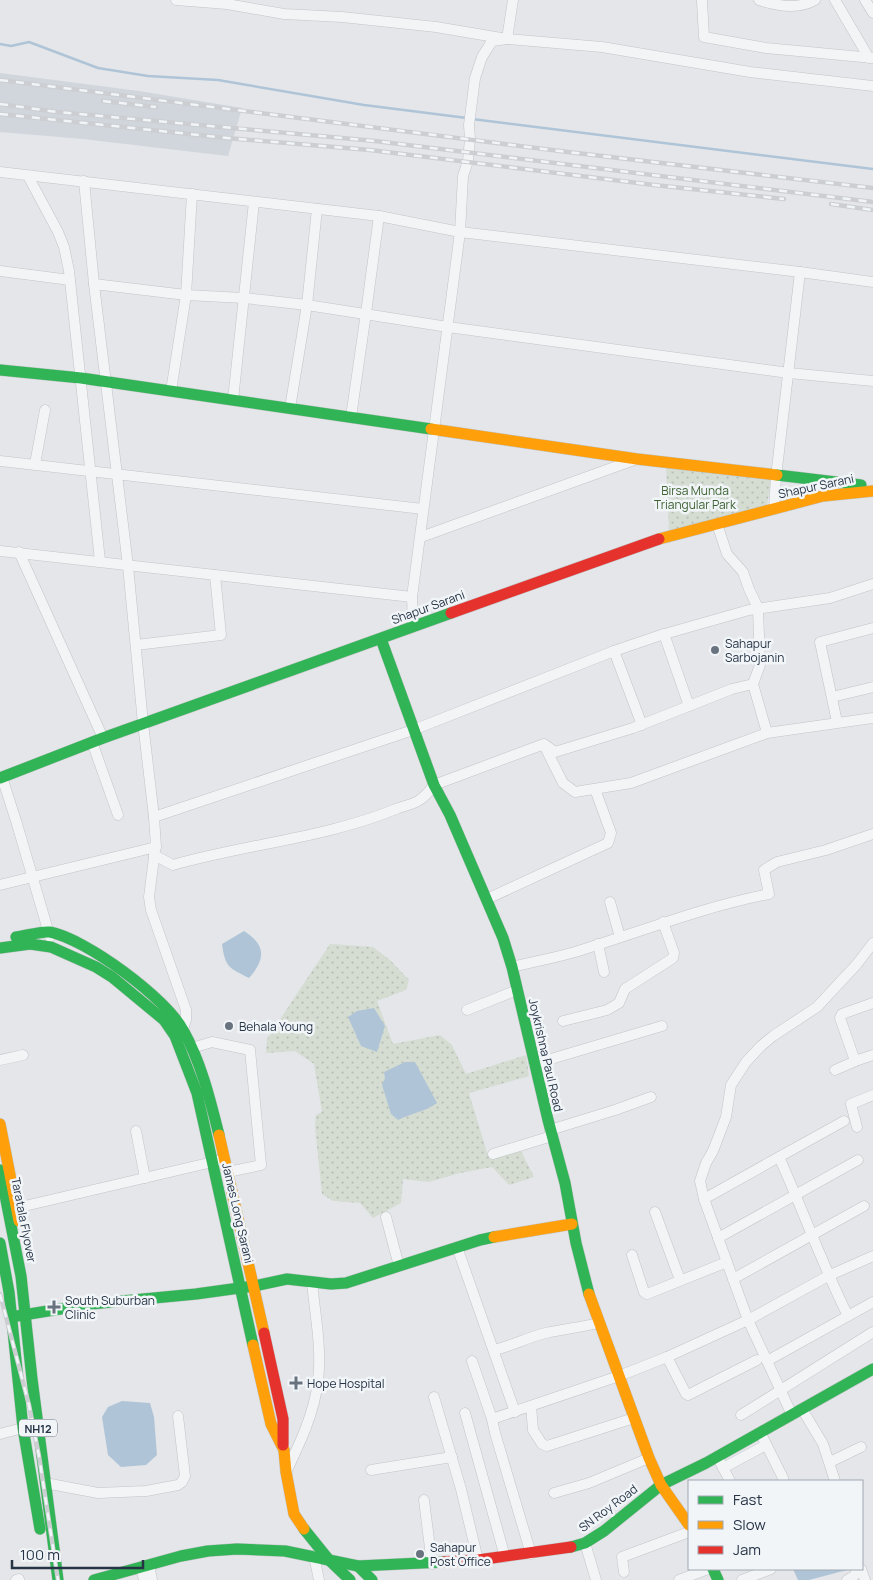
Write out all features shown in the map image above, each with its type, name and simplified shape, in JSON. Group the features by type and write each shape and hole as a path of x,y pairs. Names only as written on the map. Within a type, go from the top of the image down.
{"main road":[{"path":"0,370 81,378 637,459 776,477 861,485 873,491"},
{"name":"Shapur Sarani","path":"1,778 143,723 666,537 823,496 873,491"},
{"name":"Joykrishna Paul Road","path":"381,639 434,785 450,815 503,938 512,967 534,1064 565,1183 582,1268 599,1322 649,1458 661,1485 688,1523"},
{"path":"0,938 49,932 89,948 115,973 149,991 170,1011 183,1028 202,1072 225,1159 283,1419 284,1450"},
{"name":"James Long Sarani","path":"0,948 30,944 51,947 96,967 115,973 164,1020 175,1036 197,1093 271,1424 284,1450 294,1514 329,1560 350,1580"},
{"path":"0,1124 22,1241 21,1276"},
{"name":"Taratala Flyover","path":"0,1170 21,1276"},
{"path":"12,1317 91,1304 242,1288 287,1279 331,1284 346,1283 509,1234 572,1224"},
{"name":"NH12","path":"0,1243 3,1273 12,1317 24,1428 48,1580"},
{"name":"NH12","path":"21,1276 32,1379 58,1580"},
{"name":"SN Roy Road","path":"94,1580 181,1556 208,1551 237,1549 285,1551 358,1566 432,1564 478,1560 572,1547 585,1543 604,1531 661,1485 740,1444 873,1369"},
{"path":"358,1566 372,1580"}],"street":[{"path":"176,0 227,4 284,14 342,17 436,27 507,40 602,47 750,72 873,86"},
{"path":"507,40 513,0"},
{"path":"703,0 704,37 766,48 871,58"},
{"path":"759,0 779,6 799,5 815,0"},
{"path":"835,0 871,58"},
{"path":"865,0 873,13"},
{"path":"413,626 412,597 460,232 463,176 468,162 469,125 473,93 478,65 492,41 507,40"},
{"path":"0,172 379,216 460,232 873,282"},
{"path":"28,176 58,232 64,248 70,280 100,561"},
{"path":"84,181 94,284 128,566 154,816 155,851 149,897 151,910 186,1010 186,1020 183,1028"},
{"path":"171,391 186,295 192,194"},
{"path":"233,400 254,202"},
{"path":"290,408 307,305 317,209"},
{"path":"350,417 379,216"},
{"path":"0,271 70,280"},
{"path":"774,509 776,477 800,272"},
{"path":"94,284 186,295 244,298 307,305 448,327 789,373 873,381"},
{"path":"35,464 45,410"},
{"path":"421,537 637,459"},
{"path":"0,461 423,509"},
{"path":"717,524 727,554 743,572 748,589 758,608 760,665 753,684 767,733"},
{"path":"0,551 412,597"},
{"path":"19,552 97,740 118,815"},
{"path":"136,645 221,635 215,575"},
{"path":"154,816 413,730 614,651 664,634 758,608 830,598 873,584"},
{"path":"838,722 820,642 873,628"},
{"path":"664,634 689,706"},
{"path":"614,651 642,725"},
{"path":"544,744 555,752 642,725 732,689 753,684"},
{"path":"832,697 873,687"},
{"path":"544,744 563,783 575,792 631,783 767,733 873,718"},
{"path":"0,885 155,851 173,865 342,828 379,817 417,802 427,795 434,785 544,744"},
{"path":"1,778 33,877 49,932 51,947"},
{"path":"486,899 608,843 612,833 595,789"},
{"path":"512,967 573,952 663,922 735,901 769,894 764,870 777,862 826,850 873,834"},
{"path":"610,902 620,937"},
{"path":"563,1021 607,1010 619,1004 625,989 673,958 674,953 663,922"},
{"path":"835,1480 823,1444 781,1391 762,1361 704,1199 700,1181 726,1117 731,1084 746,1062 773,1036 817,1007 857,964 873,943"},
{"path":"598,944 604,972"},
{"path":"467,1010 517,990"},
{"path":"858,1060 854,1058 840,1018 842,1014 873,1003"},
{"path":"534,1064 662,1026"},
{"path":"192,1048 212,1042 250,1050 261,1165 228,1172"},
{"path":"0,1060 23,1055"},
{"path":"835,1070 873,1055"},
{"path":"857,1127 851,1104 873,1095"},
{"path":"492,1154 650,1097"},
{"path":"704,1199 844,1121"},
{"path":"136,1131 145,1178"},
{"path":"779,1157 828,1276 848,1316"},
{"path":"16,1208 225,1159"},
{"path":"718,1238 858,1160"},
{"path":"732,1279 864,1206"},
{"path":"655,1212 680,1280"},
{"path":"386,1217 399,1266"},
{"path":"458,1248 515,1412"},
{"path":"632,1256 645,1294 727,1262"},
{"path":"492,1419 619,1376 667,1357 748,1320 828,1276 873,1256"},
{"path":"286,1472 304,1435 318,1383 319,1345 312,1282"},
{"path":"667,1357 688,1395 762,1361 873,1302"},
{"path":"494,1350 508,1347 545,1333 599,1322"},
{"path":"741,1416 873,1332"},
{"path":"472,1361 492,1419 494,1433 531,1554"},
{"path":"434,1397 452,1457 478,1560"},
{"path":"531,1406 533,1430 542,1444 547,1446 634,1418"},
{"path":"465,1413 505,1557"},
{"path":"46,1483 98,1493 146,1491 178,1485 185,1476 178,1416"},
{"path":"0,1434 24,1428"},
{"path":"760,1432 783,1480"},
{"path":"740,1444 746,1456"},
{"path":"723,1468 766,1445"},
{"path":"830,1462 861,1446"},
{"path":"717,1456 729,1480"},
{"path":"371,1470 452,1457"},
{"path":"554,1493 598,1480 649,1458"},
{"path":"424,1500 432,1564"},
{"path":"624,1572 622,1557 688,1532"},
{"path":"585,1543 596,1580"},
{"path":"314,1556 319,1580"},
{"path":"144,1580 145,1566"},
{"path":"145,1566 152,1580"},
{"path":"678,1580 705,1570"},
{"path":"742,1580 768,1570"},
{"path":"848,1580 859,1570"}],"shaded area":[{"path":"0,73 139,91 242,108 228,156 83,139 0,132"}],"green space":[{"name":"Birsa Munda Triangular Park","path":"666,466 771,480 767,505 669,532"},
{"path":"330,944 373,947 390,960 409,980 406,990 377,1001 393,1044 440,1035 452,1045 466,1074 526,1055 529,1076 469,1093 488,1156 519,1147 534,1177 509,1185 492,1167 460,1173 429,1182 403,1179 401,1203 373,1218 360,1203 333,1201 322,1194 315,1127 316,1115 322,1112 314,1064 295,1051 266,1053 267,1039"}],"water":[{"path":"244,931 260,947 261,953 258,965 249,978 229,966 222,944"},
{"path":"374,1008 385,1026 377,1052 361,1046 348,1017 357,1011"},
{"path":"405,1062 415,1062 437,1103 398,1120 391,1114 382,1085 385,1078 384,1072"},
{"path":"122,1401 150,1403 154,1417 157,1455 146,1465 121,1467 108,1455 102,1417 108,1407"},
{"path":"793,1570 847,1570 809,1580 798,1580"}],"waterway":[{"path":"0,44 11,46 29,42 98,68 148,76 218,80 364,105 467,118"},
{"path":"472,119 873,169"}],"railway":[{"path":"0,80 568,152 873,188"},
{"path":"103,101 156,107"},
{"path":"0,104 57,112 375,141 873,202"},
{"path":"0,114 227,138 370,150 784,199"},
{"path":"831,204 873,210"},
{"path":"0,1294 29,1405 39,1456 58,1580"}],"traffic: fast":[{"path":"0,370 81,378 431,429"},
{"path":"777,475 861,485"},
{"path":"0,778 103,738 451,613"},
{"path":"381,639 434,785 450,815 503,938 512,967 565,1183 576,1243 589,1294"},
{"path":"16,937 46,932 65,937 84,946 124,972 160,1002 183,1030 195,1055 219,1135"},
{"path":"0,948 30,944 51,947 96,967 112,977 164,1020 175,1036 197,1093 253,1345"},
{"path":"0,1170 21,1276 32,1379 58,1580"},
{"path":"17,1316 91,1304 196,1294 254,1286 287,1279 331,1284 346,1283 494,1237"},
{"path":"0,1243 9,1292 23,1428 40,1529"},
{"path":"571,1547 585,1543 604,1531 661,1485 706,1463 873,1369"},
{"path":"304,1529 329,1560 350,1580"},
{"path":"94,1580 181,1556 208,1551 237,1549 285,1551 358,1566 443,1562"},
{"path":"358,1566 372,1580"},
{"path":"713,1570 718,1580"}],"traffic: slow":[{"path":"431,429 637,459 777,475"},
{"path":"659,539 823,496 873,491"},
{"path":"0,1124 19,1221"},
{"path":"219,1135 264,1333"},
{"path":"494,1237 572,1224"},
{"path":"589,1294 649,1458 661,1485 688,1524"},
{"path":"253,1345 271,1424 284,1450 294,1514 304,1529"}],"traffic: jam":[{"path":"451,613 659,539"},
{"path":"264,1333 283,1419 283,1445"},
{"path":"443,1562 478,1560 571,1547"}],"place":[{"name":"Sahapur Sarbojanin","path":"715,650"},
{"name":"Behala Young","path":"229,1026"},
{"name":"South Suburban Clinic","path":"54,1307"},
{"name":"Hope Hospital","path":"296,1383"},
{"name":"Sahapur Post Office","path":"420,1554"}]}
